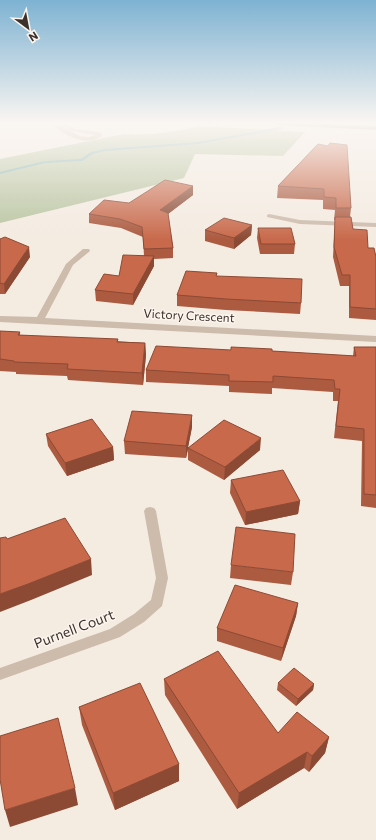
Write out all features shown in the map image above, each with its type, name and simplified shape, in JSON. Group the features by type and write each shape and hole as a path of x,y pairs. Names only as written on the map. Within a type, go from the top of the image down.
{"street":[{"path":"269,216 300,222 376,225"},
{"path":"40,320 70,264 86,251"},
{"name":"Victory Crescent","path":"0,319 376,339"},
{"name":"Purnell Court","path":"0,674 115,633 139,618 157,602 162,578 150,511"}],"green space":[{"path":"0,162 191,162 184,178 0,223"}],"building":[{"path":"301,162 348,162 351,208 336,208 336,198 324,197 324,189 278,186"},
{"path":"165,180 193,186 160,210 168,213 173,248 144,249 142,227 120,219 89,214 104,200 129,203"},
{"path":"335,217 351,217 353,229 367,230 368,248 374,248 376,257 376,309 350,307 350,275 342,275 334,247"},
{"path":"224,218 252,225 234,238 205,230"},
{"path":"258,228 291,228 295,244 261,244"},
{"path":"5,237 29,247 4,284 0,283 0,239"},
{"path":"123,255 154,256 133,294 95,290 104,274 119,276"},
{"path":"186,271 217,273 216,276 302,279 301,303 177,295"},
{"path":"0,331 20,332 18,335 118,339 117,342 145,343 142,373 67,369 68,364 14,362 0,359"},
{"path":"156,346 231,350 231,347 272,349 272,351 356,356 354,347 376,347 376,495 364,494 364,429 336,426 340,389 335,389 334,380 273,376 273,382 229,381 229,375 146,370"},
{"path":"132,411 192,415 186,446 124,441"},
{"path":"92,419 113,447 65,463 46,434"},
{"path":"224,420 261,438 225,467 188,448"},
{"path":"283,470 300,501 246,512 231,480"},
{"path":"65,518 91,559 0,594 0,538 6,537 7,539"},
{"path":"236,527 295,534 293,572 231,565"},
{"path":"235,585 298,603 283,648 217,628"},
{"path":"218,651 278,733 297,712 329,737 312,756 307,752 239,793 164,679"},
{"path":"294,668 314,684 298,699 278,683"},
{"path":"140,683 179,764 113,793 79,707"},
{"path":"58,718 75,788 5,810 0,779 0,736"}],"waterway":[{"path":"0,173 44,162"}]}
